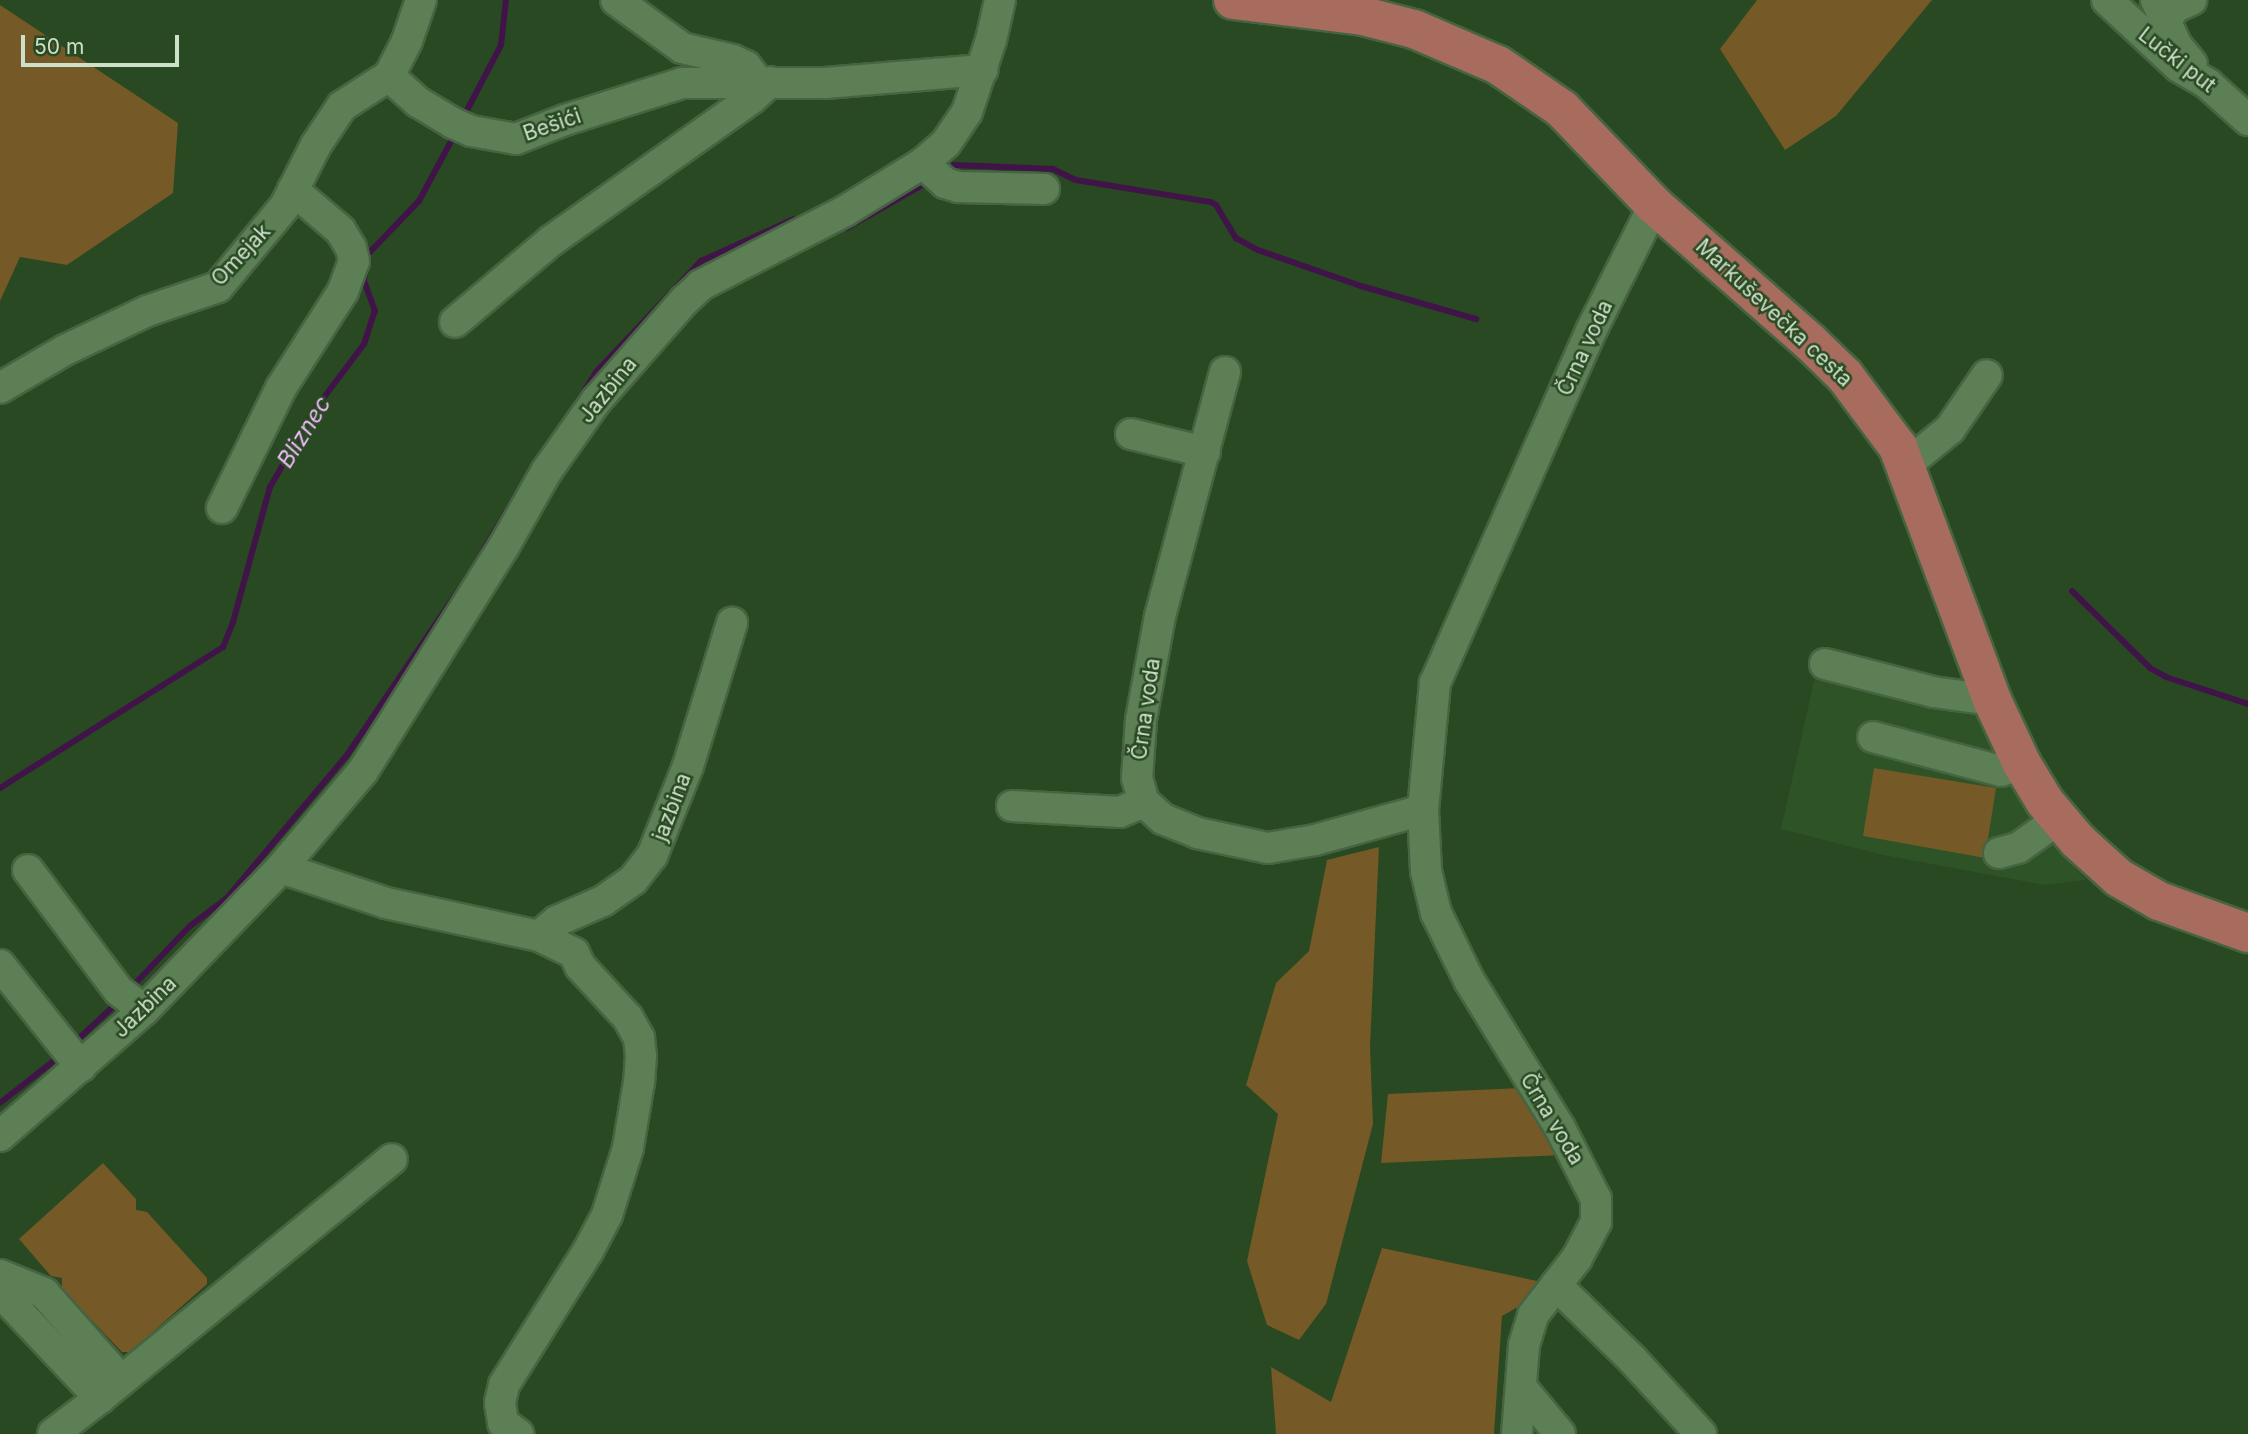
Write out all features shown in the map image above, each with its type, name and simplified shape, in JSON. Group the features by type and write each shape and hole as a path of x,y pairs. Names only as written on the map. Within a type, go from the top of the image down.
{"main road":[{"name":"Markuševečka cesta","path":"1242,1 1325,5 1415,29 1497,65 1562,109 1646,222 1686,232 1810,342 1845,376 1898,447 1992,699 2022,764 2045,802 2059,819 2119,878 2160,901 2248,933"}],"street":[{"path":"389,76 407,41 421,0"},
{"path":"455,322 551,241 752,98 764,82 746,66 733,60 682,48 616,0"},
{"name":"Jazbina","path":"0,1136 71,1057 281,868 363,771 547,472 596,401 684,301 701,285 845,211 923,163 955,132 967,112 982,70 1000,0"},
{"name":"Lučki put","path":"2107,0 2179,67 2208,84 2248,120"},
{"path":"2192,0 2160,10 2177,46 2208,84"},
{"name":"Bešići","path":"389,76 418,102 462,127 516,139 565,120 682,83 825,83 982,70"},
{"name":"Omejak","path":"0,388 65,350 147,311 218,287 285,206 316,145 342,106 389,76"},
{"path":"923,163 945,183 958,187 1044,188"},
{"path":"222,508 281,388 343,291 354,261 351,248 340,230 293,190"},
{"name":"Črna voda","path":"1517,1434 1524,1345 1533,1315 1577,1258 1595,1222 1596,1199 1560,1128 1469,980 1436,913 1426,871 1423,810 1435,683 1591,331 1646,222"},
{"name":"Črna voda","path":"1144,802 1137,778 1143,707 1172,561 1205,452 1225,372"},
{"path":"1905,466 1950,429 1987,375"},
{"path":"1131,435 1205,452"},
{"name":"jazbina","path":"539,936 557,921 603,901 633,880 652,856 688,766 732,622"},
{"path":"1825,664 1933,692 1992,699"},
{"path":"1873,737 2001,771 2022,764"},
{"path":"1012,806 1120,812 1144,802 1163,819 1197,833 1268,848 1315,840 1423,810"},
{"path":"1999,853 2018,848 2059,819"},
{"path":"281,868 386,903 539,936 574,953 580,966 628,1018 639,1038 639,1082 628,1148 607,1215 588,1251 504,1385 500,1404 503,1423 519,1434"},
{"path":"28,870 131,1001"},
{"path":"0,965 71,1057"},
{"path":"53,1434 392,1159"},
{"path":"0,1275 44,1293 111,1389"},
{"path":"1556,1285 1632,1359 1701,1434"},
{"path":"0,1292 111,1389"},
{"path":"1521,1387 1560,1434"}],"shaded area":[{"path":"1757,0 1932,0 1836,116 1785,150 1720,49"},
{"path":"0,5 178,123 173,193 67,265 20,257 0,301"},
{"path":"1816,672 1977,707 2045,836 2086,880 2045,885 1883,855 1781,829"},
{"path":"1874,768 1996,788 1985,858 1863,836"},
{"path":"1379,847 1370,1046 1373,1124 1326,1304 1299,1340 1267,1325 1247,1261 1278,1114 1246,1085 1276,983 1309,951 1327,860"},
{"path":"1521,1088 1562,1155 1381,1163 1388,1094"},
{"path":"103,1163 136,1199 136,1210 147,1212 207,1278 207,1284 130,1352 122,1352 62,1289 62,1278 51,1276 19,1239"},
{"path":"1382,1248 1556,1285 1502,1316 1494,1434 1276,1434 1271,1367 1331,1402"}],"waterway":[{"name":"Bliznec","path":"463,118 501,45 506,0"},
{"name":"Bliznec","path":"0,788 223,647 233,622 270,487 316,408 364,344 375,311 364,280 368,254 419,201 455,134"},
{"path":"953,165 1053,169 1076,180 1211,202 1216,205 1236,238 1258,250 1361,286 1476,319"},
{"path":"847,228 924,184"},
{"path":"575,406 596,372 701,261 794,219"},
{"path":"129,990 190,926 227,898 347,755 470,573 531,470"},
{"path":"2072,591 2150,668 2166,677 2248,704"},
{"path":"73,1044 119,1001"},
{"path":"0,1103 60,1056"}]}
